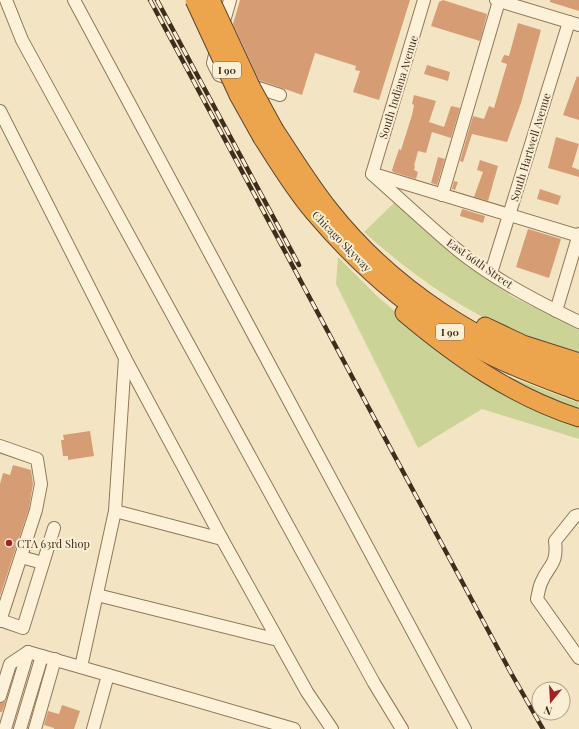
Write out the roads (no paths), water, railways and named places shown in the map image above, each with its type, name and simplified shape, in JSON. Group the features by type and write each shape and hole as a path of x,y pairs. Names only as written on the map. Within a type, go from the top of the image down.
{"highway":[{"name":"Chicago Skyway","path":"194,0 238,95 269,134 299,168 330,211 370,254 434,307 475,333 509,351 579,378"},
{"name":"Chicago Skyway","path":"211,0 252,88 288,179 313,212 340,242 393,291 458,338 494,357 579,392"},
{"path":"340,242 364,276 442,344 470,364 502,383 537,401 579,418"},
{"path":"370,254 399,269 446,303 481,324 523,344 579,362"}],"street":[{"path":"6,0 22,40 370,677 402,729"},
{"path":"74,0 465,729"},
{"path":"230,0 213,63 219,75 280,95"},
{"name":"South Indiana Avenue","path":"372,174 424,0"},
{"path":"442,195 497,0 523,4 574,23"},
{"name":"South Hartwell Avenue","path":"491,273 574,23"},
{"path":"0,111 125,358 222,540 307,692 332,729"},
{"path":"372,174 579,235 556,311"},
{"name":"East 66th Street","path":"372,174 455,248 491,273 556,311 579,322"},
{"path":"81,667 115,511 125,358"},
{"path":"0,446 37,459 40,484 38,504 0,621 23,628 54,528"},
{"path":"115,511 222,540"},
{"path":"579,515 575,516 555,541 556,554 552,567 540,583 537,599 579,658"},
{"path":"21,557 43,563"},
{"path":"97,595 278,640"},
{"path":"0,721 41,657"},
{"path":"5,729 41,657"},
{"path":"12,729 41,657"},
{"path":"20,729 41,657"},
{"path":"27,729 41,657"},
{"path":"35,729 41,657"},
{"path":"41,657 42,729"},
{"path":"0,696 10,664 41,657 81,667 294,729"},
{"path":"93,729 108,675"}],"railway":[{"path":"150,0 511,673 543,729"},
{"path":"157,0 299,265"}],"place":[{"name":"CTA 63rd Shop","path":"9,543"}]}
